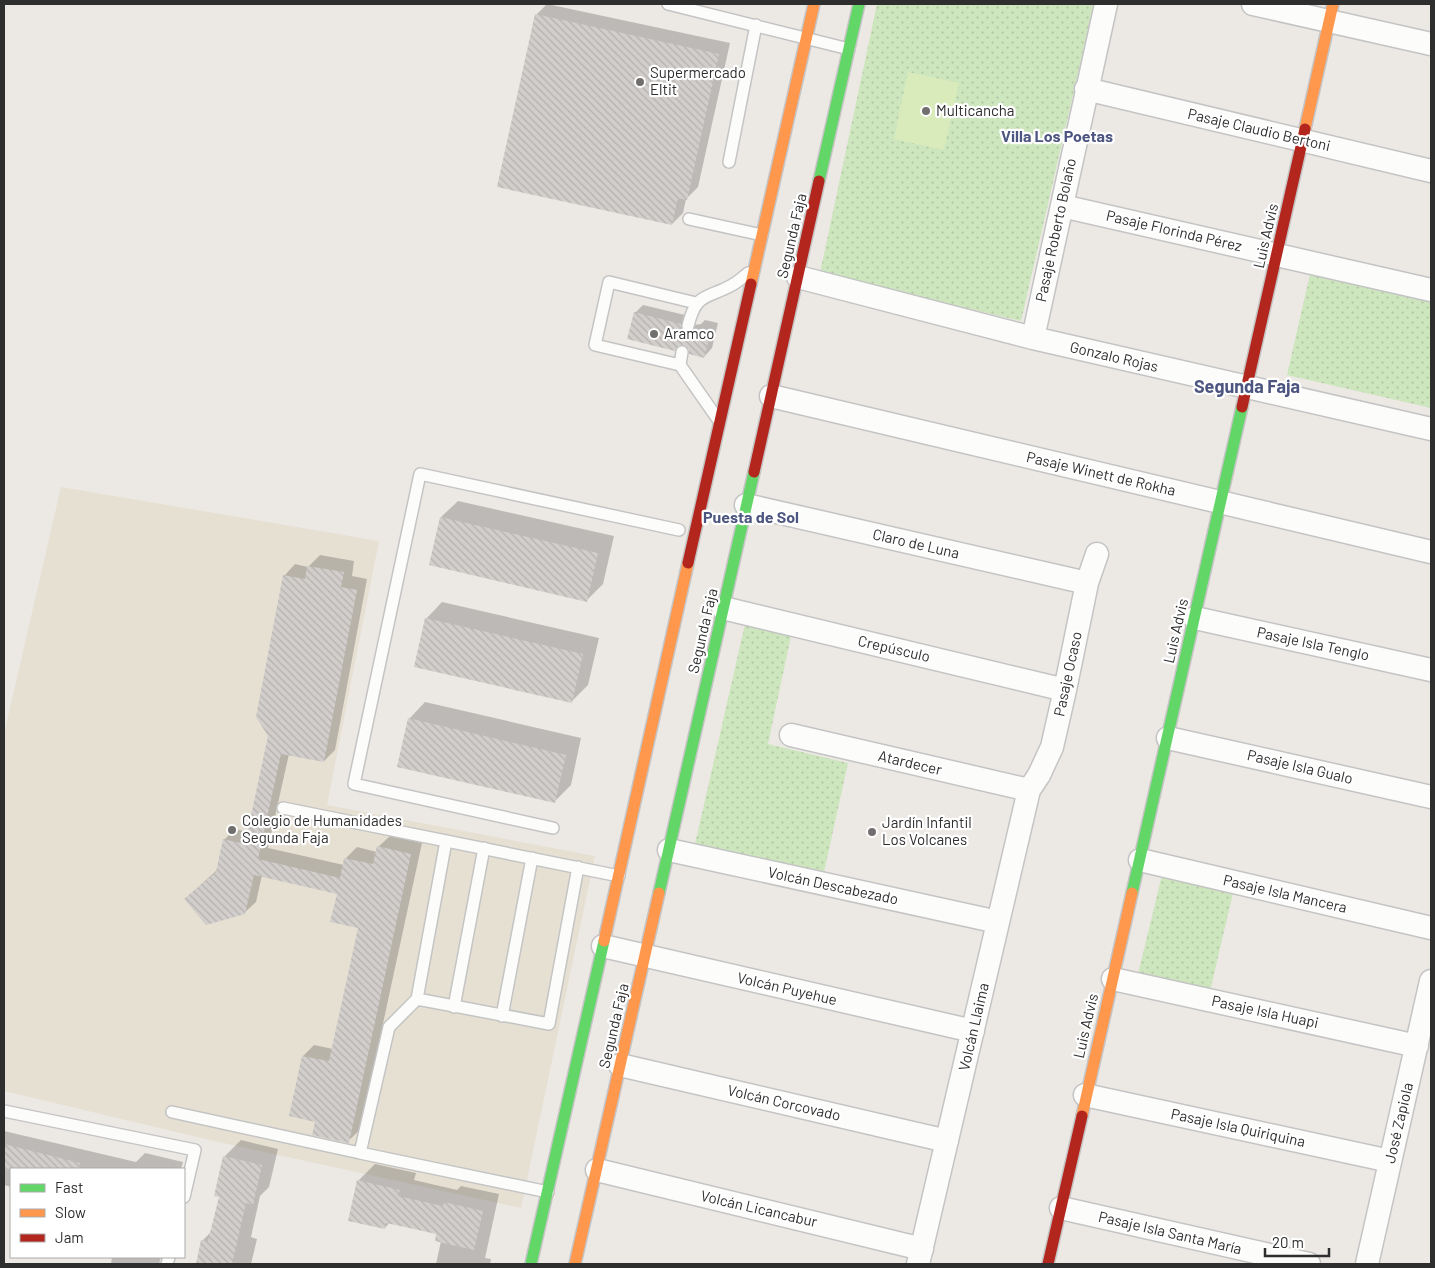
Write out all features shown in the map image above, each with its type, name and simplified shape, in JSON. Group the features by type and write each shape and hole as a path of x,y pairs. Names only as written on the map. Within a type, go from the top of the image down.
{"main road":[{"name":"Segunda Faja","path":"531,1264 814,4"},
{"name":"Segunda Faja","path":"575,1264 859,4"},
{"name":"Luis Advis","path":"1048,1264 1331,12"}],"street":[{"name":"Pasaje Roberto Bolaño","path":"1033,338 1106,4"},
{"path":"1254,4 1331,12 1431,44"},
{"name":"Pasaje Claudio Bertoni","path":"1086,89 1431,170"},
{"name":"Pasaje Florinda Pérez","path":"1062,206 1431,290"},
{"name":"Gonzalo Rojas","path":"798,277 1033,338 1431,429"},
{"name":"Pasaje Winett de Rokha","path":"771,396 1431,552"},
{"name":"Claro de Luna","path":"746,505 1087,584"},
{"name":"Pasaje Ocaso","path":"1029,790 1039,776 1052,747 1066,690 1087,584 1097,554"},
{"name":"Crepúsculo","path":"723,608 1066,690"},
{"name":"Pasaje Isla Tenglo","path":"1195,618 1431,670"},
{"name":"Atardecer","path":"790,735 1029,790"},
{"name":"Pasaje Isla Gualo","path":"1168,738 1431,797"},
{"name":"Volcán Llaima","path":"920,1256 1029,790"},
{"name":"Volcán Descabezado","path":"669,850 998,922"},
{"name":"Pasaje Isla Mancera","path":"1140,860 1431,928"},
{"name":"Volcán Puyehue","path":"602,946 973,1031"},
{"name":"Pasaje Isla Huapi","path":"1113,979 1417,1046"},
{"name":"José Zapiola","path":"1367,1264 1431,981"},
{"name":"Volcán Corcovado","path":"620,1065 947,1141"},
{"name":"Pasaje Isla Quiriquina","path":"1085,1095 1390,1161"},
{"name":"Volcán Licancabur","path":"597,1170 920,1256"},
{"name":"Pasaje Isla Santa María","path":"1061,1208 1309,1264"}],"lane":[{"path":"668,4 849,49"},
{"path":"729,162 756,25"},
{"path":"689,219 762,235"},
{"path":"688,326 696,302 733,285 755,267"},
{"path":"696,302 609,282 595,346 680,365 720,423"},
{"path":"680,365 682,352"},
{"path":"553,828 354,784 420,474 679,530"},
{"path":"283,808 619,876"},
{"path":"360,1153 389,1026 417,999 446,841"},
{"path":"454,1006 484,848"},
{"path":"502,1016 532,858"},
{"path":"417,999 548,1024 578,868"},
{"path":"4,1111 195,1150 185,1193"},
{"path":"172,1112 548,1192"}],"shaded area":[{"name":"Colegio de Humanidades Segunda Faja","path":"61,487 379,541 327,805 595,856 521,1208 214,1141 4,1091 4,734"}],"green space":[{"path":"877,4 1094,4 1021,321 820,273"},
{"name":"Multicancha","path":"908,72 959,83 944,150 894,139"},
{"path":"1310,274 1431,302 1431,408 1287,375"},
{"path":"745,624 791,636 768,744 848,763 824,872 695,844"},
{"path":"1162,875 1233,893 1210,991 1138,974"}],"building":[{"path":"535,14 719,54 687,200 678,198 672,225 497,187"},
{"path":"634,312 681,324 682,331 686,333 693,332 695,328 711,332 704,358 689,354 689,349 684,345 679,345 675,351 627,339"},
{"path":"440,517 598,553 587,602 429,565"},
{"path":"307,566 344,572 341,587 357,590 324,762 281,754 258,859 340,878 344,858 373,864 377,846 411,854 349,1143 312,1135 315,1122 289,1116 302,1056 329,1061 358,928 330,922 337,894 254,875 245,914 206,925 184,899 216,872 223,839 245,844 268,736 256,717 283,575 305,579"},
{"path":"425,618 583,654 572,703 414,667"},
{"path":"408,718 566,755 555,803 397,767"},
{"path":"4,1144 80,1163 79,1168 4,1169"},
{"path":"223,1156 262,1165 253,1205 246,1203 232,1264 196,1264 201,1240 208,1241 219,1197 214,1196"},
{"path":"357,1180 400,1190 398,1196 443,1206 444,1202 483,1211 474,1250 435,1241 436,1234 386,1223 385,1229 348,1221"}],"traffic: fast":[{"path":"819,181 859,4"},
{"path":"1132,893 1242,407"},
{"path":"659,893 754,472"},
{"path":"531,1264 604,941"}],"traffic: slow":[{"path":"751,284 814,4"},
{"path":"1305,129 1333,4"},
{"path":"604,941 688,563"},
{"path":"575,1264 659,893"},
{"path":"1082,1116 1132,893"}],"traffic: jam":[{"path":"1242,407 1305,129"},
{"path":"754,472 819,181"},
{"path":"688,563 751,284"},
{"path":"1048,1264 1082,1116"}],"place":[{"name":"Supermercado Eltit","path":"640,82"},
{"name":"Multicancha","path":"926,111"},
{"name":"Aramco","path":"654,334"},
{"name":"Colegio de Humanidades Segunda Faja","path":"232,830"},
{"name":"Jardín Infantil Los Volcanes","path":"872,832"}],"district":[{"name":"Villa Los Poetas","path":"1057,136"},
{"name":"Segunda Faja","path":"1247,387"},
{"name":"Puesta de Sol","path":"751,517"}]}
